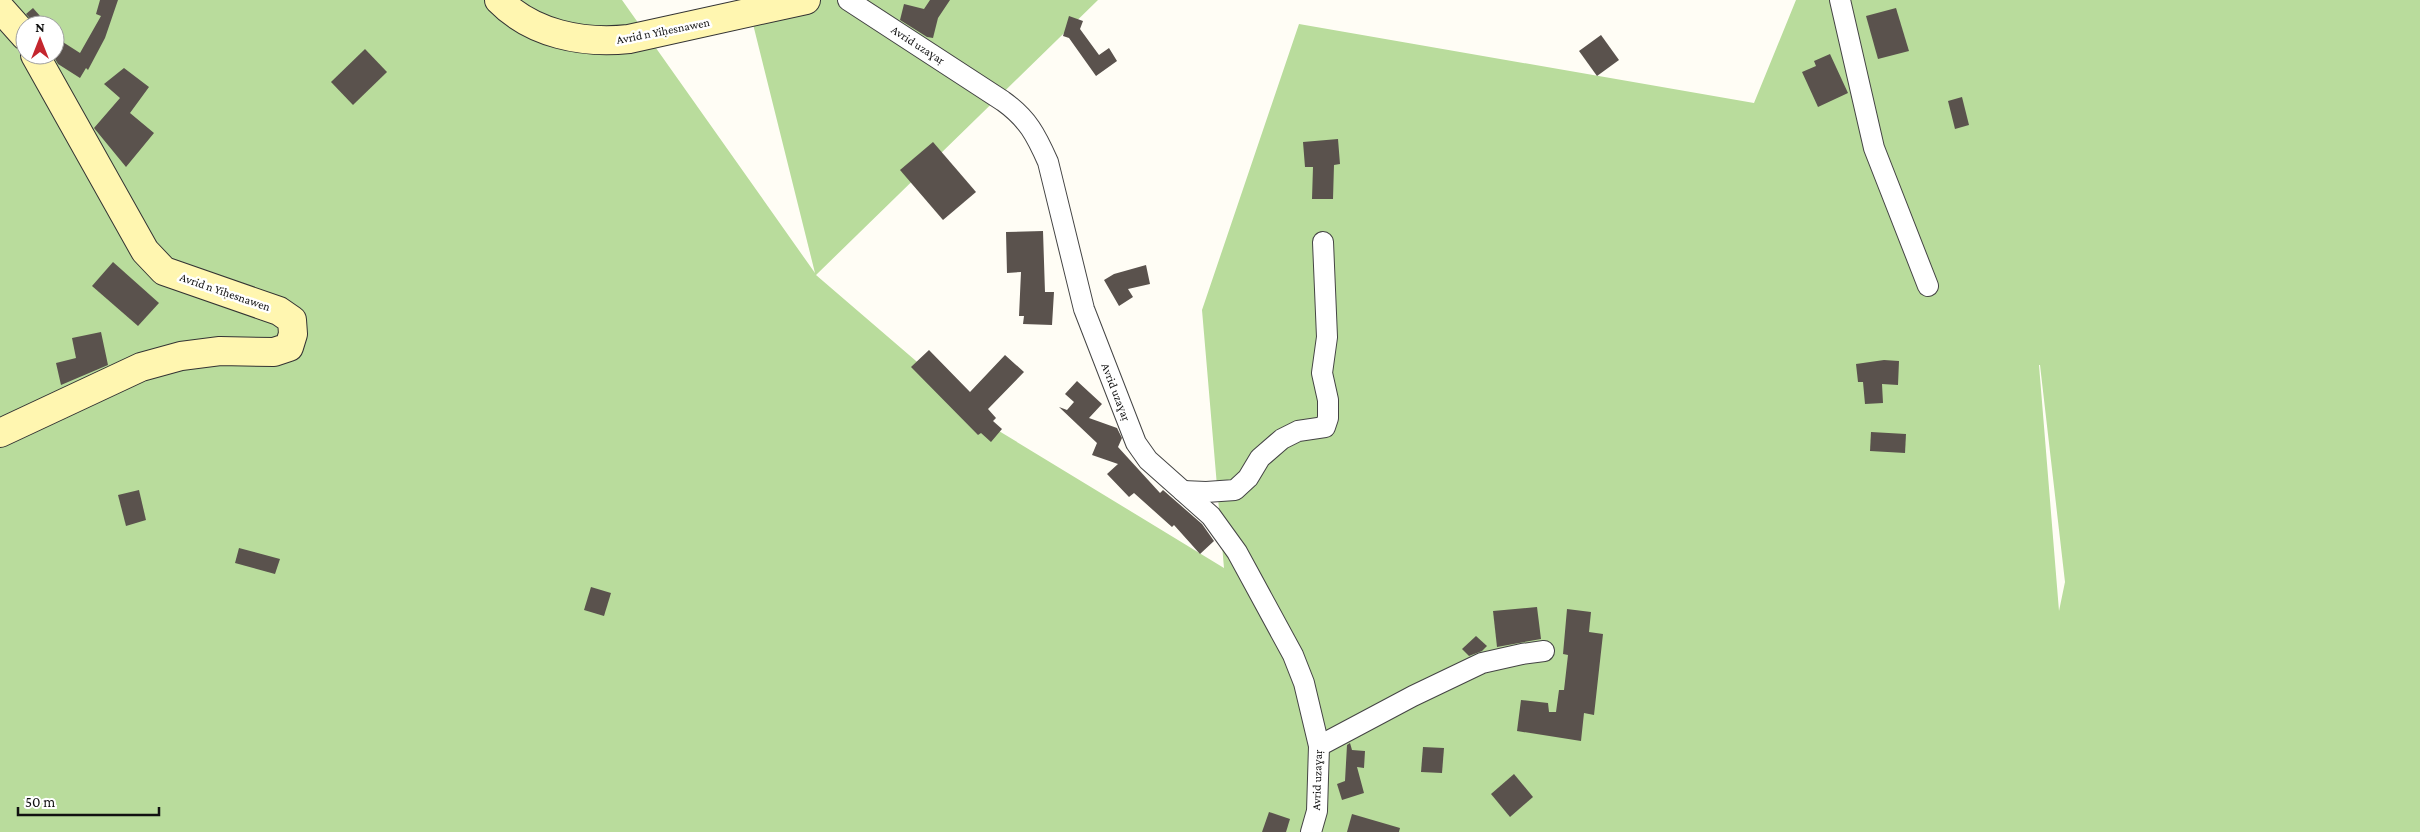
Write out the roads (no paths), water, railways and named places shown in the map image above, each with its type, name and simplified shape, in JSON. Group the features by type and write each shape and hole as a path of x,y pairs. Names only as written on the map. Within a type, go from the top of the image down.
{"street":[{"name":"Avrid n Yiḥesnawen","path":"499,0 507,9 554,34 606,41 629,39 806,0"},
{"name":"Avrid uzaɣaṛ","path":"848,0 1003,101 1021,114 1031,126 1048,162 1084,309 1136,443 1148,460 1211,516 1237,552 1293,654 1304,683 1319,746 1317,811 1311,832"},
{"path":"1840,0 1874,148 1928,286"},
{"path":"0,8 15,25"},
{"name":"Avrid n Yiḥesnawen","path":"0,432 141,367 182,356 220,350 274,352 289,347 293,334 292,320 278,311 164,271 145,251 41,65"},
{"path":"1184,491 1213,492 1235,490 1248,478 1260,458 1282,439 1298,431 1325,427 1328,418 1328,400 1322,373 1327,337 1323,242"},
{"path":"1319,746 1474,666 1522,654 1544,651"}]}
